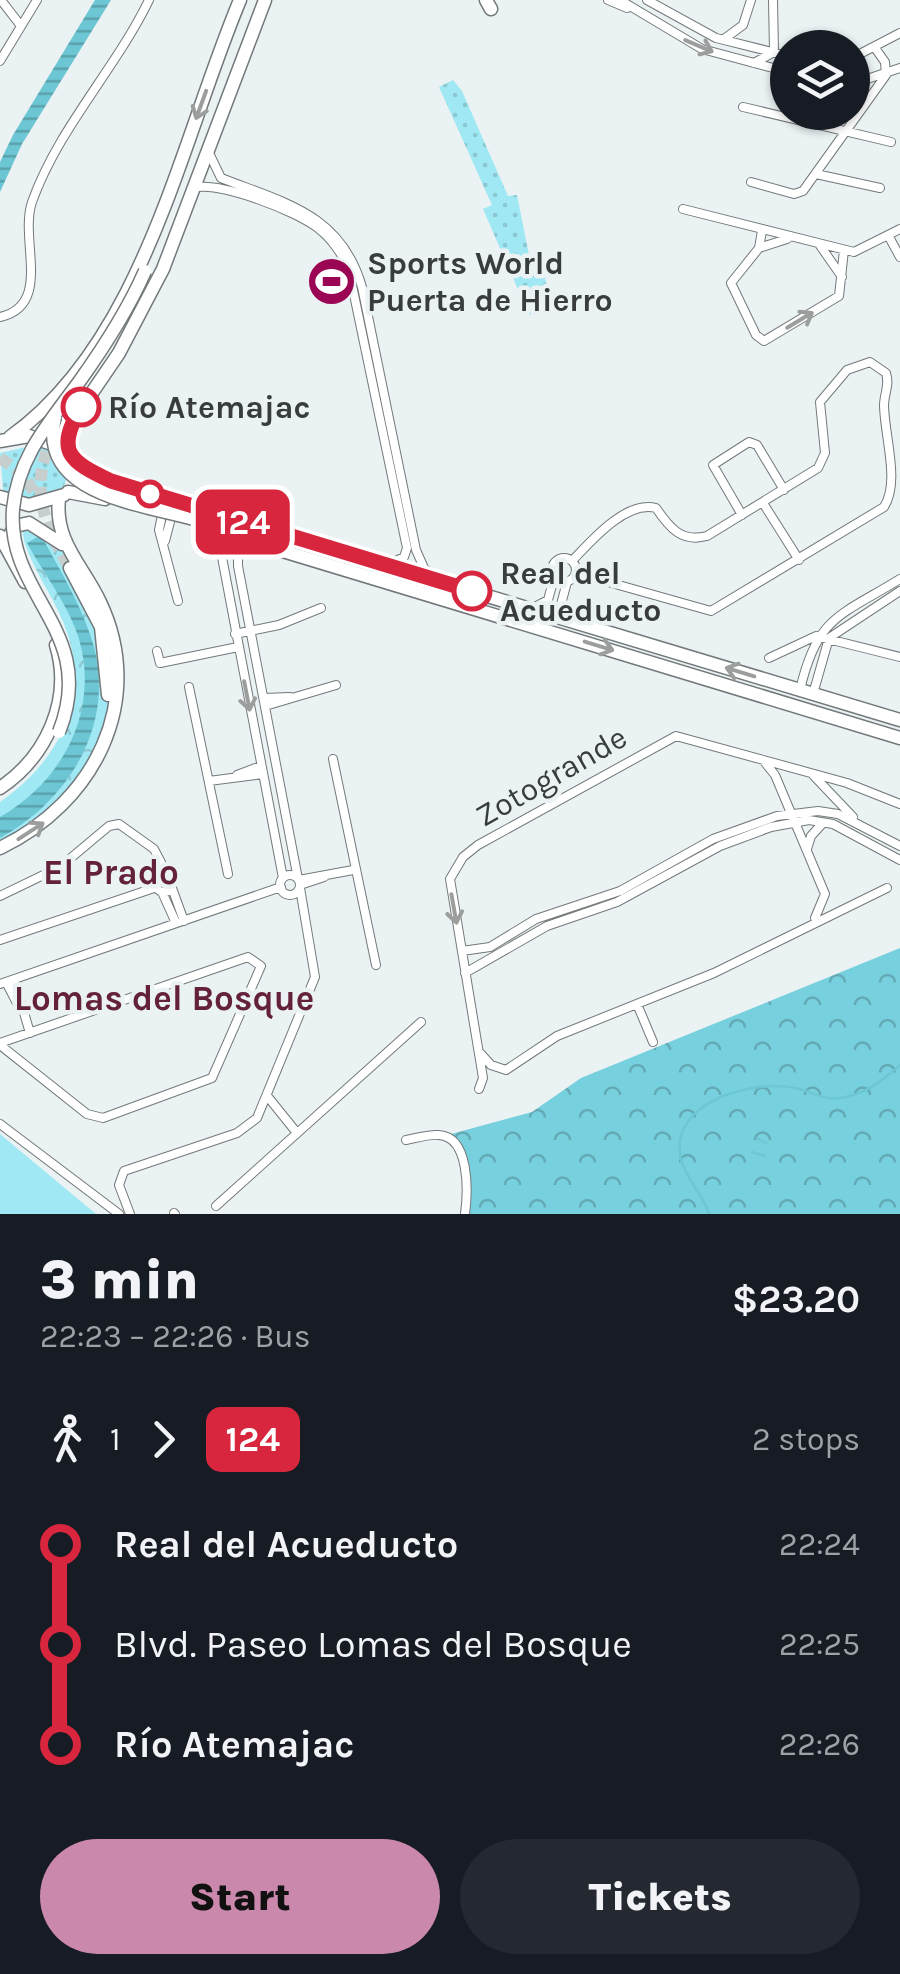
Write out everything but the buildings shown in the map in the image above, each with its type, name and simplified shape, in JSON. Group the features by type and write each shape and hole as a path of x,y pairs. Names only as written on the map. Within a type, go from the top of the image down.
{"main road":[{"path":"240,0 159,218 60,415 53,447 60,465 75,482 238,536 900,738"},
{"path":"0,796 36,768 58,732 68,694 64,646 25,572 13,522 22,467 124,326 193,188 268,0"},
{"path":"5,439 60,415 145,271 159,218"},
{"path":"0,848 59,810 97,761 117,699 116,652 100,600 57,526 64,495 75,474 60,415"},
{"path":"5,439 41,438 111,481 900,720"},
{"path":"0,496 30,505 64,495 238,536"},
{"path":"24,580 10,540 14,526 36,525 68,548"},
{"path":"0,536 58,652 60,692 53,724 38,752 0,788"},
{"path":"70,568 93,607 109,666 108,704 97,761"}],"street":[{"path":"1,0 21,26"},
{"path":"0,60 37,0"},
{"path":"0,318 10,315 31,293 27,230 31,205 52,157 149,0"},
{"path":"608,0 634,9"},
{"path":"620,0 690,43 770,68"},
{"path":"647,0 721,40 770,51"},
{"path":"721,40 742,25 751,0"},
{"path":"773,0 774,30"},
{"path":"870,50 900,33"},
{"path":"732,58 737,45"},
{"path":"870,102 886,75 885,62 874,48"},
{"path":"754,64 770,54"},
{"path":"870,80 900,68"},
{"path":"743,107 891,142"},
{"path":"750,182 800,194 848,130"},
{"path":"208,147 216,176 308,214 348,248 362,287 420,561 443,582"},
{"path":"816,174 880,188"},
{"path":"193,188 216,186 297,216 320,230 348,266 407,548 404,557 386,565"},
{"path":"682,208 854,252 900,229"},
{"path":"762,231 759,248 731,283 756,335 764,341 839,296 844,250"},
{"path":"888,235 900,257"},
{"path":"759,248 791,238"},
{"path":"820,244 842,277"},
{"path":"532,609 548,600 556,562 572,561 598,532 644,506 656,508 672,532 695,539 784,490 823,461 818,414 822,397 859,362 880,366 889,382 884,404 899,480 897,492 884,508 712,611 576,573"},
{"path":"742,515 713,464 749,442 757,445 784,490"},
{"path":"762,503 798,560"},
{"path":"166,517 159,530 178,601"},
{"path":"217,531 282,883 290,894 299,883 353,870"},
{"path":"130,1214 119,1185 124,1171 237,1133 258,1118 315,977 316,962 238,566 238,536"},
{"path":"572,561 576,573"},
{"path":"568,620 560,608 567,582 576,573"},
{"path":"554,578 567,582"},
{"path":"769,658 816,636 831,622 900,579"},
{"path":"807,692 820,669 829,638 900,591"},
{"path":"235,634 321,608"},
{"path":"816,636 900,658"},
{"path":"807,692 806,666 816,636"},
{"path":"157,652 160,663 238,647"},
{"path":"806,666 820,669"},
{"path":"265,702 336,685"},
{"path":"190,687 228,874"},
{"name":"Zotogrande","path":"483,1078 451,888 454,868 504,828 607,775 667,738 684,735 847,783 900,804"},
{"path":"759,757 781,789 825,894 823,907 810,924"},
{"path":"333,758 353,870 376,965"},
{"path":"781,789 783,777 797,769"},
{"path":"209,781 262,770"},
{"path":"811,773 856,820 893,848 900,860"},
{"path":"807,849 811,836 832,813 838,788 847,783"},
{"path":"465,973 557,917 620,891 727,832 832,813 856,820"},
{"path":"791,818 824,823 893,848"},
{"path":"0,896 60,867 101,832 120,824 154,849 171,882 180,922"},
{"path":"30,1033 7,982 180,922 282,883 292,875 299,883"},
{"path":"171,882 160,878 160,889 180,922"},
{"path":"0,940 160,889 171,882"},
{"path":"479,1089 483,1078 506,1070 556,1036 736,963 886,888"},
{"path":"825,894 838,904 852,904"},
{"path":"462,951 490,947 528,923 557,917"},
{"path":"248,957 262,966 212,1078 103,1118 87,1114 0,1044 248,957"},
{"path":"637,1004 653,1042"},
{"path":"216,1206 420,1022"},
{"path":"478,1050 491,1065 506,1070"},
{"path":"267,1100 297,1133"},
{"path":"0,1124 117,1214"},
{"path":"406,1140 438,1134 450,1138 459,1148 465,1172 465,1214"}],"green space":[{"path":"453,80 462,91 508,196 517,195 533,275 543,274 555,303 529,315 483,209 492,205 439,87"},
{"path":"35,445 63,462 67,474 61,491 26,499 3,490 0,453"},
{"path":"35,529 61,548 75,566 94,619 108,703 104,729 78,788 0,847 0,802 37,770 51,751 71,708 74,685 68,635 25,544 22,530"},
{"path":"900,948 900,1214 469,1214 463,1151 451,1134 532,1112 581,1078"},
{"path":"0,1134 96,1214 0,1214"}],"shaded area":[{"path":"95,0 111,0 22,144 0,192 0,162 13,135"},
{"path":"41,535 89,632 99,676 98,705 80,758 65,782 46,804 0,838 0,817 41,785 71,742 84,692 84,666 75,627 27,543"}],"waterway":[{"path":"709,1214 681,1159 680,1139 687,1123 700,1109 737,1091 758,1087 795,1088 840,1098 873,1086 900,1065"},
{"path":"757,1138 766,1143"},
{"path":"752,1152 765,1156"}],"tunnel":[{"path":"54,435 42,471 42,504 52,535 70,568"},
{"path":"0,458 23,474 37,497"}],"bus line":[{"name":"124","path":"81,407 68,432 68,452 73,460 95,474 190,507 472,591"}],"place":[{"name":"Sports World Puerta de Hierro","path":"332,281"},
{"name":"Río Atemajac","path":"81,407"},
{"name":"Real del Acueducto","path":"472,591"}],"district":[{"name":"El Prado","path":"111,872"},
{"name":"Lomas del Bosque","path":"164,998"}]}
